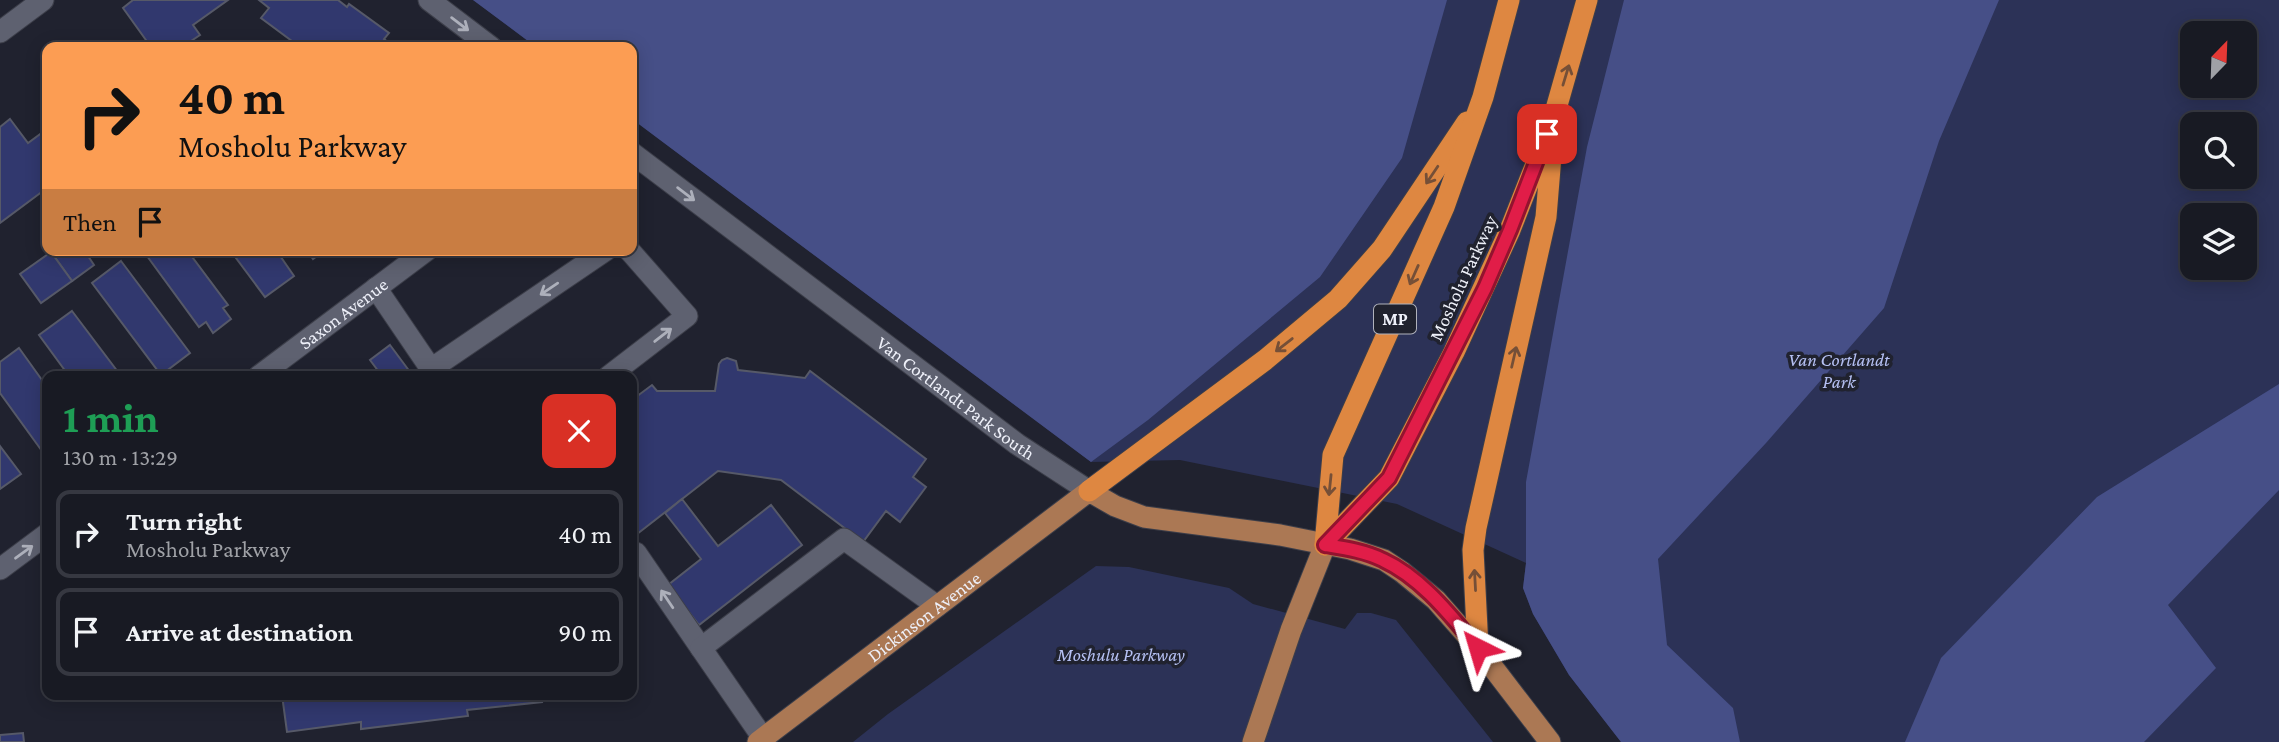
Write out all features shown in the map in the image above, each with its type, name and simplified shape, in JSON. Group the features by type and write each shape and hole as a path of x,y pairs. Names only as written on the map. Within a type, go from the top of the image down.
{"highway":[{"name":"Mosholu Parkway","path":"1325,545 1334,455 1444,207 1483,97 1509,0"},
{"name":"Mosholu Parkway","path":"1325,545 1389,478 1485,288 1554,116 1587,0"},
{"path":"1089,491 1265,360 1338,299 1382,249 1483,97"},
{"path":"1478,648 1473,550 1476,528 1546,217 1554,116"}],"main road":[{"name":"Van Cortlandt Park South","path":"1089,491 1115,506 1144,517 1253,531 1369,554 1384,560 1436,600 1478,648 1550,742"},
{"name":"Dickinson Avenue","path":"761,740 1089,491"},
{"name":"Mosholu Parkway","path":"1253,741 1291,630 1325,545"}],"street":[{"path":"0,32 43,0"},
{"path":"429,0 484,42"},
{"name":"Van Cortlandt Park South","path":"637,157 1017,444 1089,491"},
{"name":"Saxon Avenue","path":"266,371 419,256"},
{"path":"376,288 431,369 597,256"},
{"path":"616,371 687,316 634,256"},
{"path":"0,569 42,538"},
{"path":"701,648 844,539 937,606"},
{"path":"637,554 761,740"}],"green space":[{"name":"Van Cortlandt Park","path":"473,0 2279,0 2279,742 1621,742 1569,675 1533,614 1523,588 1526,563 1397,504 1180,460 1091,462 637,123 637,42 529,42"},
{"name":"Moshulu Parkway","path":"1096,566 1129,567 1229,588 1253,604 1345,629 1357,613 1371,613 1396,620 1493,742 853,742 888,714"}],"shaded area":[{"path":"473,0 1447,0 1402,158 1320,277 1148,420 1091,462 637,123 637,42 529,42"},
{"path":"1624,0 1999,0 1939,141 1884,308 1766,443 1658,559 1667,645 1733,708 1740,742 1621,742 1569,675 1533,614 1523,588 1526,563 1526,482 1587,147"},
{"path":"2279,384 2279,490 2168,605 2216,668 2144,742 1905,742 1941,658 2097,497"}],"building":[{"path":"133,0 228,0 193,25 200,35 190,42 147,42 123,8"},
{"path":"259,0 338,0 347,7 349,4 389,33 384,39 388,42 293,42 261,18 269,8"},
{"path":"10,119 28,143 42,133 42,192 0,223 0,127"},
{"path":"45,256 54,256 72,281 41,303 20,274"},
{"path":"54,256 88,256 94,265 72,281"},
{"path":"147,256 191,256 228,305 223,308 231,319 213,333 206,322 199,327"},
{"path":"234,256 280,256 294,276 265,297"},
{"path":"121,261 190,353 166,371 158,371 92,283"},
{"path":"72,311 117,371 65,371 39,335"},
{"path":"390,345 409,371 378,371 370,360"},
{"path":"19,348 42,380 42,451 0,393 0,362"},
{"path":"727,358 736,361 738,370 805,378 810,371 926,459 913,477 926,487 900,522 886,511 863,542 781,480 718,471 637,534 637,396 652,385 657,391 715,391 722,360"},
{"path":"0,446 21,474 0,489"},
{"path":"682,499 718,546 771,505 802,545 699,625 668,585 701,559 665,513"},
{"path":"283,700 542,702 467,710 468,716 361,729 361,722 287,732"},
{"path":"23,733 24,742 0,742 0,735"}],"route":[{"path":"1478,648 1436,600 1402,572 1369,554 1325,545 1389,478 1485,288 1547,134"}]}
